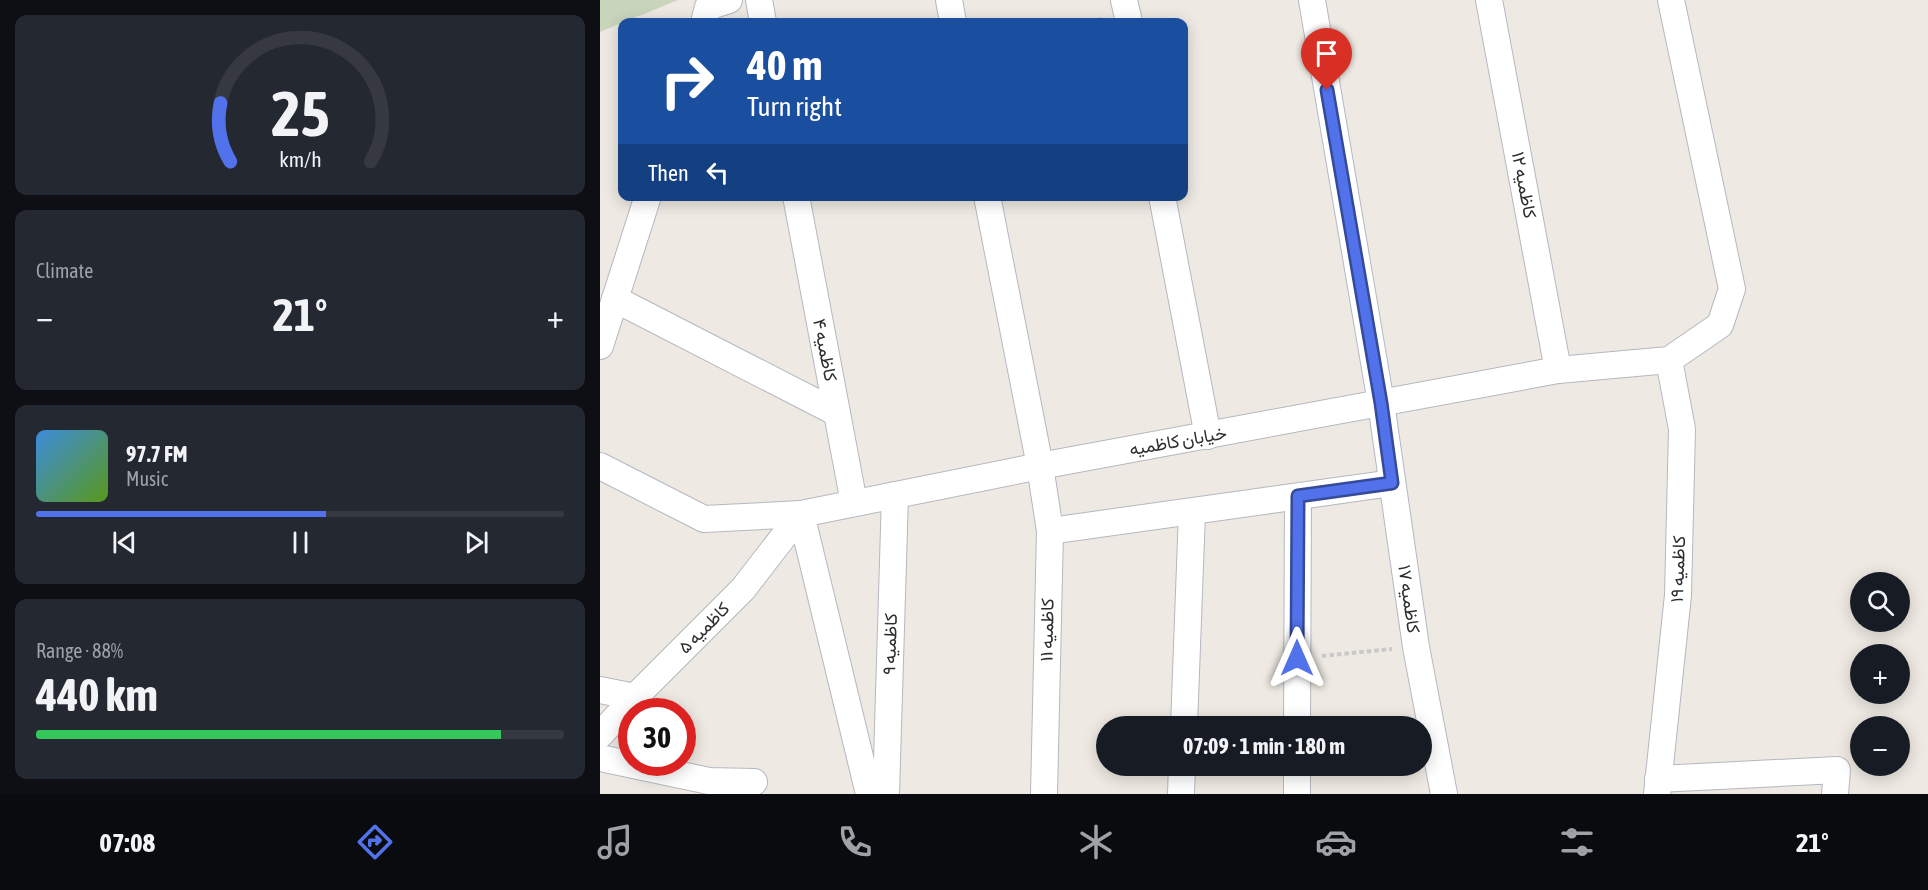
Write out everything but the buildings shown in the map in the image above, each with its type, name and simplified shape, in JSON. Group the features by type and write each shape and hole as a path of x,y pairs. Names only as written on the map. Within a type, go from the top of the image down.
{"street":[{"path":"759,0 762,18"},
{"path":"949,0 952,18"},
{"path":"1124,0 1128,18"},
{"name":"کاظمیه ۱۷","path":"1312,0 1381,403 1416,647 1444,794"},
{"name":"کاظمیه ۱۲","path":"1489,0 1558,370"},
{"name":"خیابان کاظمیه","path":"600,466 704,519 801,514 1040,466 1558,370 1669,360 1720,325 1732,289 1671,0"},
{"path":"600,346 646,201"},
{"name":"کاظمیه ۴","path":"797,201 854,503"},
{"name":"کاظمیه ۱۱","path":"988,201 1040,466 1050,531 1044,794"},
{"path":"1163,201 1208,436"},
{"path":"615,299 837,413"},
{"name":"کاظمیه ۱۹","path":"1658,786 1678,595 1682,429 1669,360"},
{"path":"1050,531 1392,483"},
{"name":"کاظمیه ۹","path":"886,794 895,495"},
{"path":"1297,716 1298,496"},
{"path":"1184,716 1192,512"},
{"path":"801,514 869,794"},
{"name":"کاظمیه ۵","path":"634,698 743,589 801,514"},
{"path":"600,690 634,698"},
{"name":"کاظمیه ۵","path":"600,735 618,715"},
{"path":"600,758 709,788 754,782"},
{"path":"1658,786 1837,770 1835,794"},
{"path":"1181,794 1182,776"},
{"path":"1297,776 1297,794"}],"path":[{"path":"1297,658 1416,647"}],"green space":[{"path":"600,0 678,0 634,18 618,18 618,25 600,32"}],"route":[{"path":"1297,658 1298,496 1392,483 1381,403 1327,90"}]}
